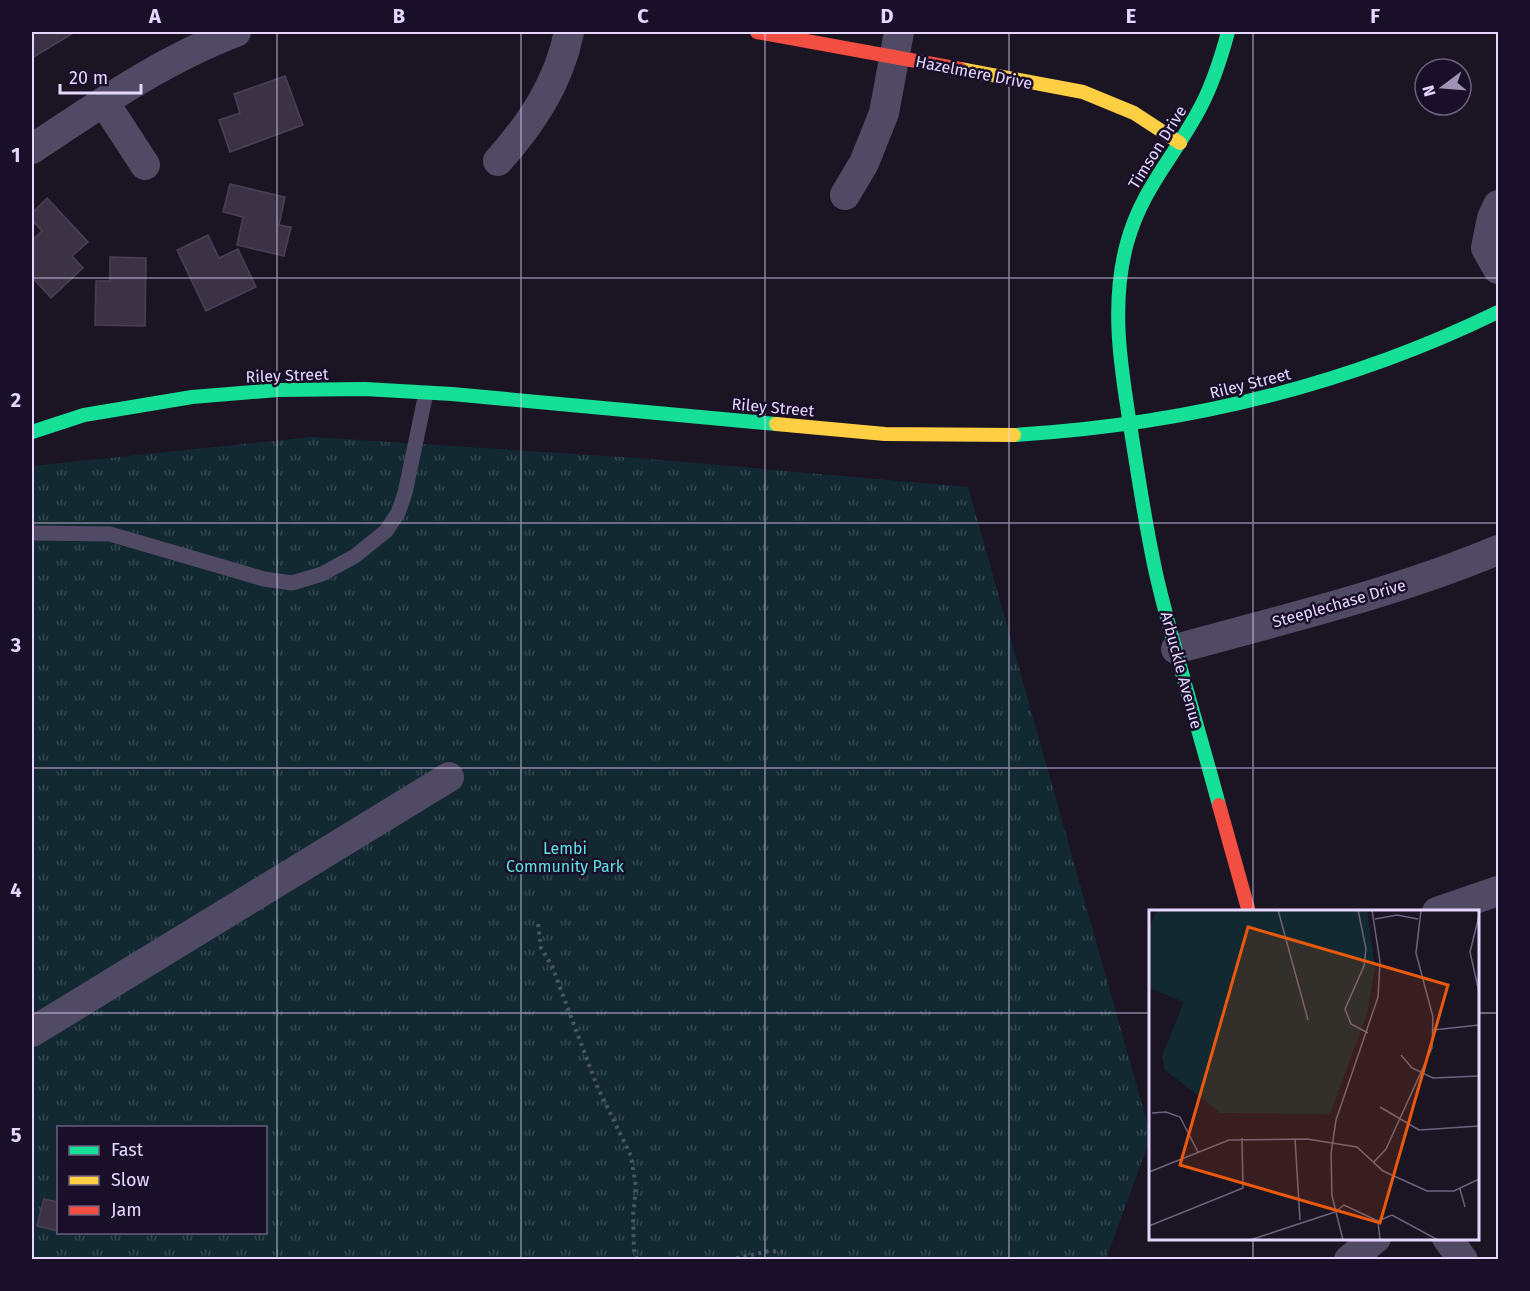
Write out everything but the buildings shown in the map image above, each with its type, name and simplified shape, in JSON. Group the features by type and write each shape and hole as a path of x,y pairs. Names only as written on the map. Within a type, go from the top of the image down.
{"main road":[{"name":"Hazelmere Drive","path":"757,32 897,44 1083,92 1134,112 1180,143"},
{"name":"Timson Drive","path":"1130,425 1117,324 1121,269 1127,242 1147,191 1200,109 1217,71 1228,32"},
{"name":"Riley Street","path":"32,432 84,415 192,397 278,390 365,389 885,434 993,436 1080,431 1130,425 1209,410 1293,390 1376,364 1457,332 1498,312"},
{"name":"Arbuckle Avenue","path":"1130,425 1157,579 1248,910"}],"street":[{"path":"32,149 156,69 236,32"},
{"path":"498,161 516,141 547,96 558,71 570,32"},
{"path":"845,195 864,164 884,113 897,44"},
{"path":"104,102 145,165"},
{"path":"1498,205 1492,218 1486,248 1498,269"},
{"name":"Steeplechase Drive","path":"1176,649 1373,595 1498,550"},
{"path":"32,1032 449,777"},
{"path":"1443,910 1498,891"},
{"path":"1349,1260 1375,1240"},
{"path":"1448,1240 1463,1260"}],"lane":[{"path":"32,533 110,534 264,579 292,583 322,574 355,556 386,531 398,513 405,493 426,393"}],"path":[{"path":"538,924 541,948 552,966 597,1086 631,1156 636,1187 633,1228 637,1260"},
{"path":"729,1260 769,1251 783,1252"}],"green space":[{"name":"Lembi Community Park","path":"312,437 638,458 968,487 1149,1129 1149,1142 1106,1259 32,1259 32,466"}],"traffic: fast":[{"path":"1219,805 1171,635 1153,560 1124,384 1118,313 1122,266 1133,223 1150,189 1205,99 1228,32"},
{"path":"1014,435 1140,422 1262,398 1382,361 1498,312"},
{"path":"32,432 84,415 192,397 278,390 365,389 452,394 776,424"}],"traffic: slow":[{"path":"960,69 1083,92 1134,113 1180,143"},
{"path":"776,424 885,434 1014,435"}],"traffic: jam":[{"path":"757,32 960,69"},
{"path":"1219,805 1248,910"}]}
